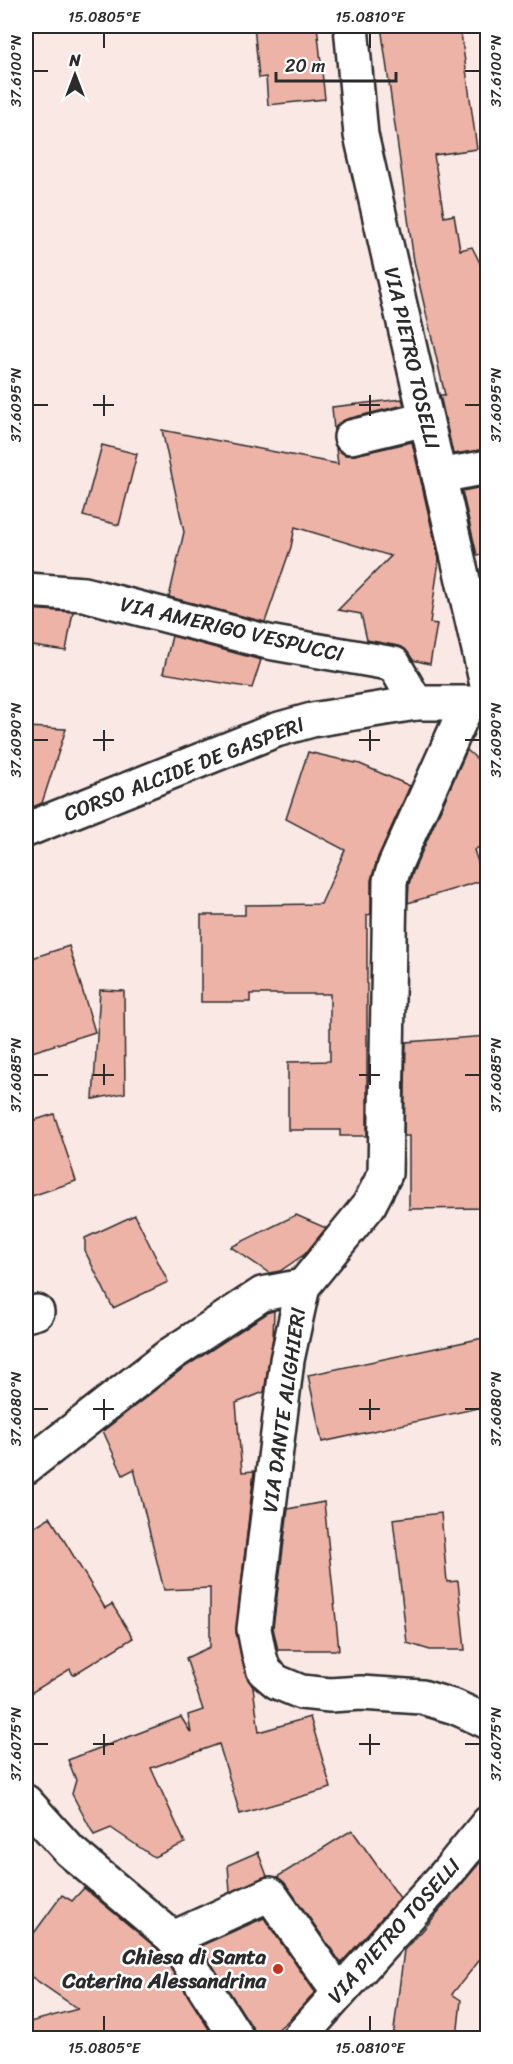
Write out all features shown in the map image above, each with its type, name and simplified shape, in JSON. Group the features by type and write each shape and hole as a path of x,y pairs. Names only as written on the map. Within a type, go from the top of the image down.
{"street":[{"name":"VIA PIETRO TOSELLI","path":"351,26 361,135 439,476 481,699"},
{"path":"351,437 426,419"},
{"path":"439,476 488,467"},
{"name":"VIA AMERIGO VESPUCCI","path":"26,590 84,594 268,642 394,664 416,703"},
{"name":"CORSO ALCIDE DE GASPERI","path":"26,830 276,730 312,720 416,703 481,699"},
{"name":"VIA DANTE ALIGHIERI","path":"481,699 404,845 390,881 385,1174 369,1205 303,1286 287,1360 254,1617 259,1654 264,1671 277,1682 301,1692 330,1695 361,1693 422,1697 455,1707 488,1722"},
{"path":"26,1467 171,1354 262,1294 303,1286"},
{"path":"26,1802 70,1851 173,1938 237,2038"},
{"name":"VIA PIETRO TOSELLI","path":"299,2038 447,1873 488,1823"},
{"path":"173,1938 270,1894 339,1993"}],"building":[{"path":"254,26 317,26 325,99 268,105 266,77 259,78"},
{"path":"381,26 460,26 477,149 434,155 444,217 454,215 460,250 472,247 488,279 488,449 453,454 440,395 445,395 414,261"},
{"path":"402,399 404,405 347,419 339,423 334,430 332,407"},
{"path":"162,430 338,464 336,448 345,455 355,455 412,442 439,560 430,623 437,624 430,664 413,660 405,649 398,646 367,640 361,614 338,610 391,556 295,527 291,547 265,622 169,597 184,532"},
{"path":"102,445 137,454 119,525 83,516"},
{"path":"488,486 488,554 477,555 462,491"},
{"path":"26,609 73,612 66,651 26,645"},
{"path":"172,636 261,660 252,688 163,673"},
{"path":"26,727 66,729 42,803 26,810"},
{"path":"467,750 488,769 488,842 474,850 484,880 408,903 409,884 413,872"},
{"path":"308,752 360,764 410,786 378,857 371,880 371,914 367,915 367,1136 340,1136 340,1130 288,1130 288,1062 330,1061 330,994 250,994 250,1002 201,1002 201,915 245,915 245,905 321,904 345,850 286,819"},
{"path":"69,946 95,1032 26,1054 26,960"},
{"path":"100,990 124,991 125,1093 93,1099"},
{"path":"488,1036 488,1208 409,1209 409,1136 404,1136 406,1042"},
{"path":"54,1114 76,1181 26,1198 26,1123"},
{"path":"135,1215 168,1282 113,1308 85,1251 85,1238"},
{"path":"296,1215 326,1228 305,1254 280,1271 269,1273 231,1247"},
{"path":"274,1311 273,1337 264,1392 236,1403 242,1472 254,1471 236,1632 246,1676 253,1687 259,1732 310,1717 331,1788 240,1814 219,1744 151,1768 185,1843 154,1857 111,1828 94,1835 72,1794 76,1780 68,1760 181,1717 191,1733 188,1715 203,1710 186,1658 210,1647 210,1588 164,1590 134,1469 123,1475 103,1431 182,1369 269,1312"},
{"path":"488,1337 488,1406 322,1442 308,1375"},
{"path":"324,1502 339,1650 278,1650 273,1628 288,1509"},
{"path":"441,1513 447,1582 458,1581 465,1650 430,1650 407,1643 393,1519"},
{"path":"50,1517 105,1608 112,1604 133,1638 73,1675 70,1669 26,1696 26,1532"},
{"path":"352,1830 400,1898 341,1963 285,1883 277,1877"},
{"path":"258,1852 267,1876 230,1892 228,1865"},
{"path":"488,1853 488,1950 452,1994 461,2000 457,2038 393,2038 404,1950"},
{"path":"84,1888 159,1950 212,2034 192,2038 26,2038 26,2023 78,2009 26,1973 26,1944 62,1895 72,1901"},
{"name":"Chiesa di Santa Caterina Alessandrina","path":"264,1918 315,1992 290,2019 268,2038 259,2038 200,1946"}],"place":[{"name":"Chiesa di Santa Caterina Alessandrina","path":"278,1969"}]}
